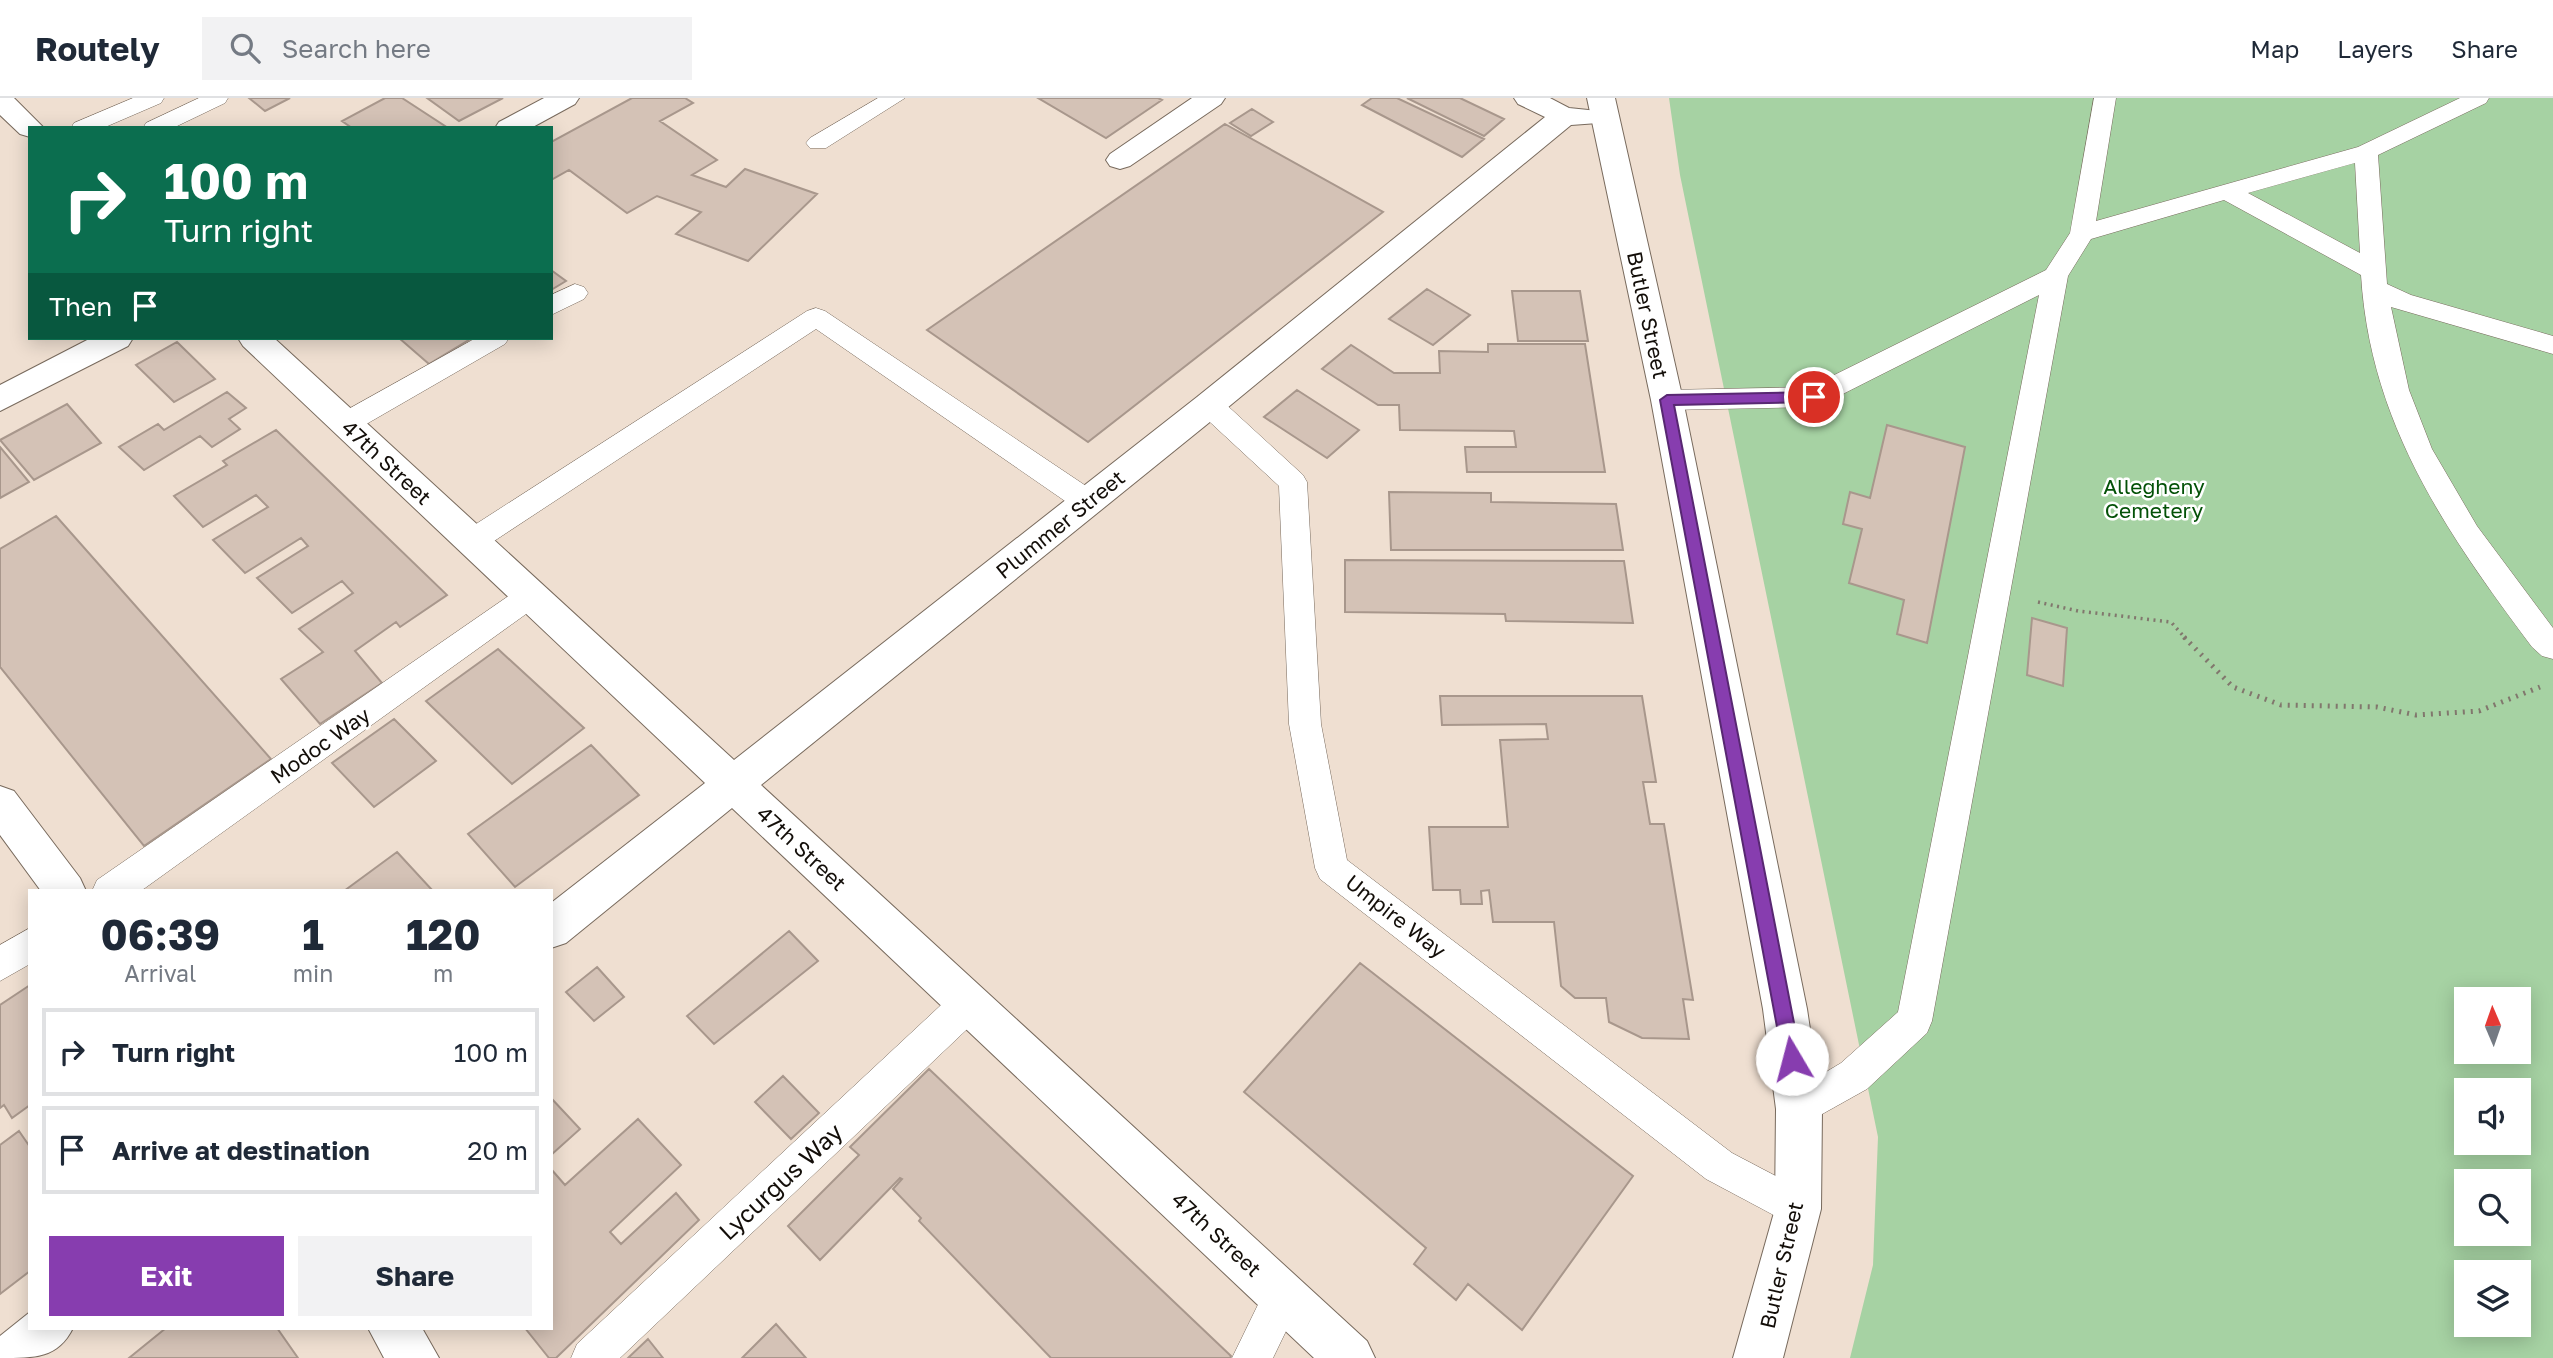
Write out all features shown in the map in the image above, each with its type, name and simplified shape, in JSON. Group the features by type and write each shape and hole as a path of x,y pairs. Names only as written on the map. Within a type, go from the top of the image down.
{"street":[{"path":"513,126 565,98"},
{"path":"1120,160 1211,98"},
{"path":"1528,98 1564,116 1603,108"},
{"path":"0,100 28,126"},
{"name":"Butler Street","path":"1603,108 1667,400 1785,1009 1799,1109 1798,1209 1758,1358"},
{"name":"Plummer Street","path":"553,927 1209,405 1564,116"},
{"path":"0,399 113,340"},
{"name":"47th Street","path":"256,340 1350,1358"},
{"path":"0,803 64,889"},
{"path":"11,1358 46,1330"},
{"path":"393,1330 414,1358"}],"lane":[{"path":"87,126 153,98"},
{"path":"158,126 216,98"},
{"path":"818,143 894,98"},
{"path":"1799,1109 1854,1076 1914,1021 2055,276 2082,233 2105,98"},
{"path":"2082,233 2366,152 2478,98"},
{"path":"2366,152 2374,279 2404,418 2431,473 2490,569 2543,638 2553,647"},
{"path":"2227,192 2374,279 2402,301 2553,345"},
{"path":"1667,400 1814,397 2055,276"},
{"path":"553,305 575,292"},
{"path":"472,541 816,317 1088,502"},
{"path":"346,423 492,340"},
{"name":"Umpire Way","path":"1209,405 1293,482 1305,724 1332,868 1719,1166 1798,1209"},
{"name":"Modoc Way","path":"112,889 530,596"},
{"path":"0,965 28,945"},
{"name":"Lycurgus Way","path":"591,1358 968,1004"},
{"path":"1252,1358 1283,1296"}],"path":[{"path":"2078,611 2171,622 2201,657 2233,687 2281,705 2377,707 2416,715 2479,711 2546,684"}],"green space":[{"name":"Allegheny Cemetery","path":"1669,98 2553,98 2553,1358 1850,1358 1873,1265 1878,1137 1680,175"}],"building":[{"path":"249,98 290,98 265,111"},
{"path":"385,98 402,98 445,126 349,126 342,121"},
{"path":"427,98 503,98 459,121"},
{"path":"632,98 685,98 693,103 660,121 717,160 692,175 726,187 745,169 817,194 748,261 676,234 701,212 657,196 627,213 569,170 553,179 553,141"},
{"path":"1038,98 1158,98 1162,100 1106,138"},
{"path":"1372,98 1397,98 1484,139 1462,157 1362,105"},
{"path":"1407,98 1460,98 1504,119 1484,136"},
{"path":"1252,109 1273,122 1251,136 1230,123"},
{"path":"1225,124 1383,212 1088,442 927,330"},
{"path":"553,271 566,281 553,289"},
{"path":"1427,289 1470,315 1433,345 1389,319"},
{"path":"1512,291 1580,291 1588,341 1518,341"},
{"path":"401,340 469,340 429,364"},
{"path":"177,342 215,379 174,402 136,365"},
{"path":"1488,344 1585,344 1605,472 1467,472 1465,447 1516,447 1514,431 1400,430 1399,405 1378,405 1322,369 1351,345 1394,373 1440,373 1439,351 1488,352"},
{"path":"1297,390 1359,430 1327,458 1264,417"},
{"path":"227,392 246,408 229,419 240,429 212,447 200,436 144,470 119,447 158,424 164,430"},
{"path":"67,404 101,443 34,480 0,440"},
{"path":"1887,425 1965,447 1927,643 1897,634 1904,600 1849,583 1862,529 1843,524 1850,492 1870,498"},
{"path":"276,430 447,595 400,627 396,622 355,651 382,683 320,724 281,679 323,652 299,629 353,593 342,581 292,613 257,578 308,546 301,538 245,573 213,540 268,507 256,495 203,527 174,496 227,465 223,461"},
{"path":"0,447 29,482 0,498"},
{"path":"1389,492 1491,493 1491,502 1616,504 1623,550 1391,550"},
{"path":"56,516 271,759 144,846 0,667 0,549"},
{"path":"1345,560 1624,561 1633,623 1506,621 1505,614 1345,612"},
{"path":"2032,618 2067,628 2063,686 2027,675"},
{"path":"498,649 584,728 512,784 426,701"},
{"path":"1440,696 1642,696 1656,782 1643,782 1650,824 1664,824 1693,1000 1683,999 1689,1039 1642,1038 1609,1022 1606,998 1575,998 1561,986 1554,922 1493,922 1489,890 1481,891 1482,904 1461,904 1460,890 1433,890 1429,827 1508,827 1500,740 1548,739 1546,724 1442,725"},
{"path":"394,719 436,761 374,807 332,763"},
{"path":"591,745 639,795 515,887 468,834"},
{"path":"397,852 431,889 347,889"},
{"path":"789,931 818,961 714,1044 687,1016"},
{"path":"1360,963 1633,1176 1522,1330 1468,1284 1456,1300 1414,1264 1426,1248 1244,1092"},
{"path":"597,967 624,997 594,1021 566,992"},
{"path":"28,986 28,1106 12,1118 4,1105 0,1108 0,1005"},
{"path":"929,1069 1231,1356 1230,1358 1051,1358 919,1221 921,1218 893,1189 902,1179 900,1178 820,1260 788,1226 859,1155 850,1147"},
{"path":"783,1076 819,1113 791,1139 755,1102"},
{"path":"553,1100 580,1129 553,1153"},
{"path":"638,1119 681,1165 610,1232 621,1244 676,1193 699,1220 556,1358 549,1358 527,1330 553,1330 553,1171 565,1185"},
{"path":"19,1131 28,1144 28,1273 0,1294 0,1145"},
{"path":"776,1324 806,1358 742,1358"},
{"path":"164,1330 278,1330 298,1358 129,1358"},
{"path":"648,1339 663,1358 628,1358"}],"route":[{"path":"1792,1059 1785,1009 1667,400 1814,397"}]}
